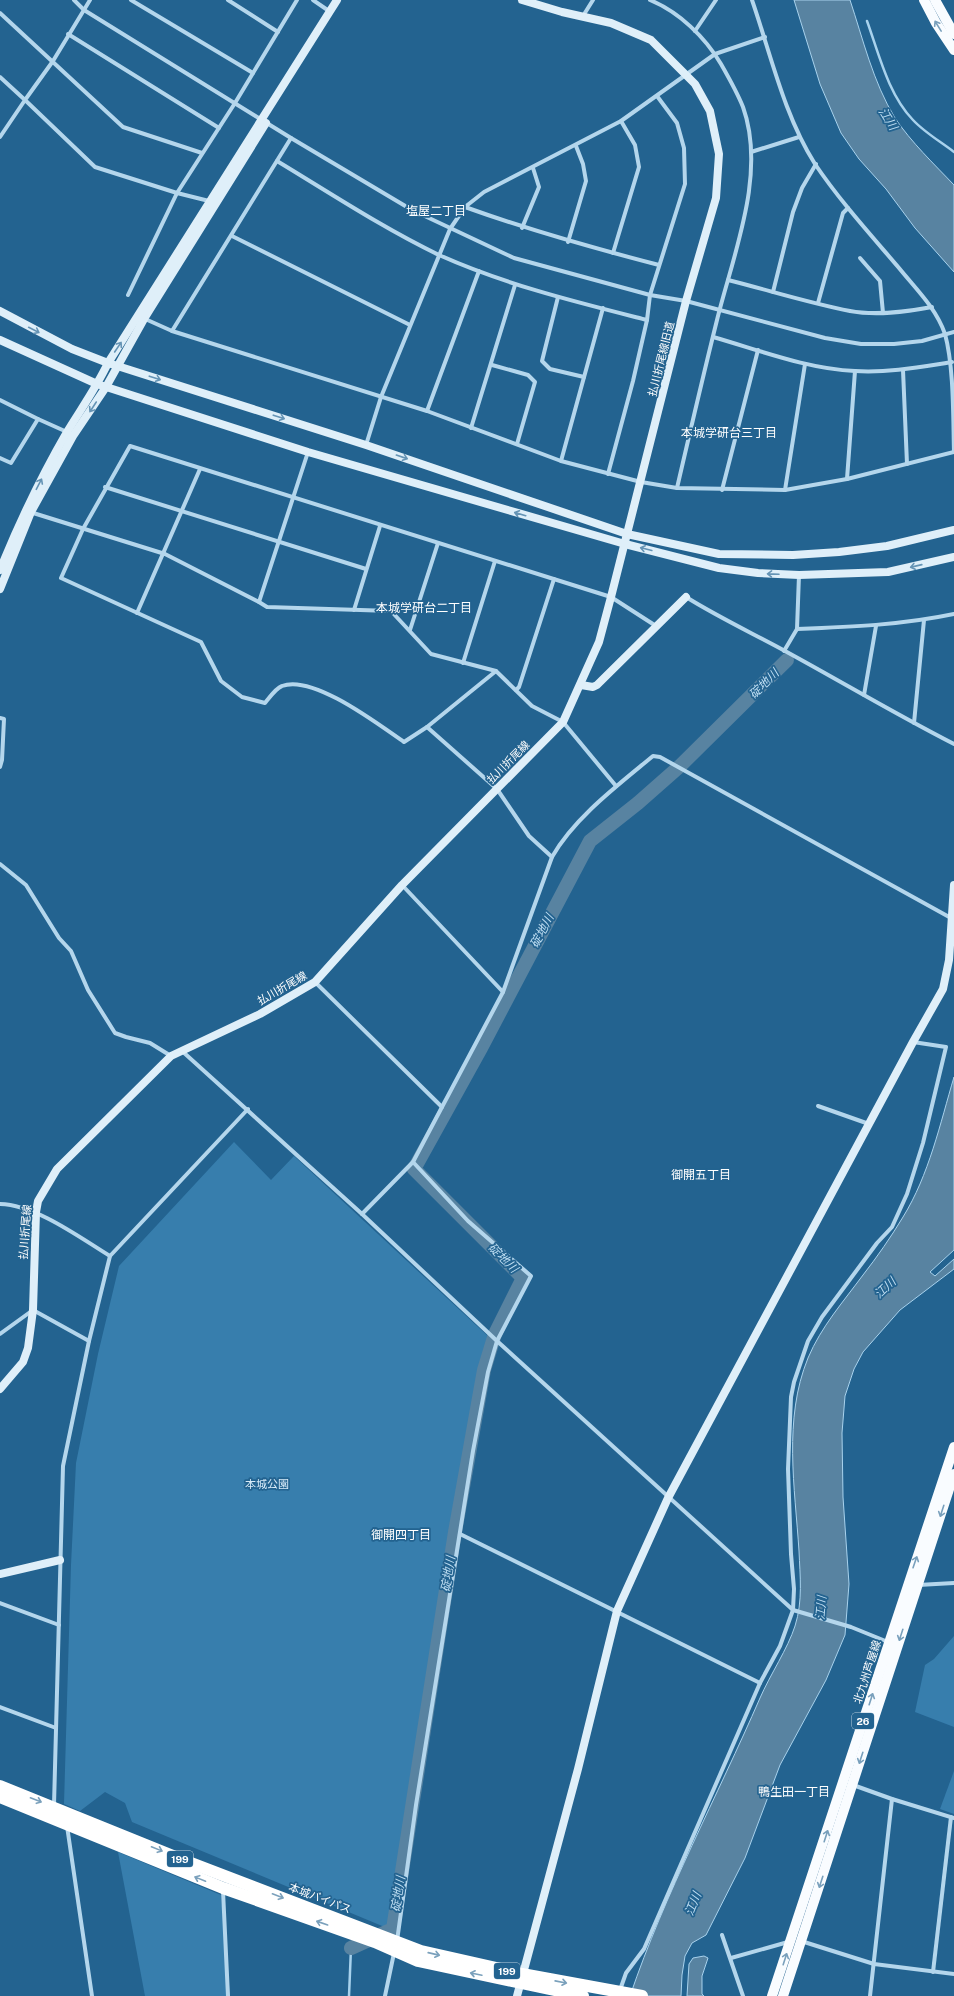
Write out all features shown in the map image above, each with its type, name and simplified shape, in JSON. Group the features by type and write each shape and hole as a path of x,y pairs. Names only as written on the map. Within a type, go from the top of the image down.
{"highway":[{"name":"本城バイパス","path":"0,1786 396,1946"},
{"name":"本城バイパス","path":"0,1797 223,1888 360,1932 375,1942 421,1951 583,1996"},
{"name":"本城バイパス","path":"521,1979 618,1994 642,1996"}],"main road":[{"path":"924,0 936,23 954,50"},
{"path":"935,0 954,34"},
{"name":"北九州芦屋線","path":"772,1996 848,1783 912,1585 954,1447"},
{"name":"北九州芦屋線","path":"783,1996 801,1941 889,1642 954,1474"}],"street":[{"path":"74,0 84,10 263,121 412,210 514,258 650,295 686,301 825,338 861,344 894,344 922,341 954,332"},
{"path":"0,137 52,61 90,0"},
{"path":"131,0 253,73"},
{"path":"228,0 278,32"},
{"path":"128,295 177,193 235,103 297,0"},
{"path":"313,0 329,11"},
{"path":"0,589 38,484 67,432 97,384 108,363 142,318 337,0"},
{"name":"払川折尾線旧道","path":"522,0 611,23 651,40 695,84 710,112 719,154 716,198 686,301 599,642 581,685"},
{"path":"583,17 593,0"},
{"path":"695,31 716,0"},
{"path":"142,318 172,332 427,412 561,461 641,482 677,488 785,490 846,479 954,452 952,362 946,335 932,307 848,208 816,164 799,137 789,112 752,0"},
{"path":"653,1 673,13 695,31 715,54 734,86 743,108 751,152 747,202 719,310 677,488"},
{"path":"0,13 123,127 202,153"},
{"path":"68,34 219,128"},
{"path":"366,445 381,397 439,254 450,229 465,207 484,192 576,146 621,121 715,54 765,37"},
{"path":"0,77 95,167 177,193 209,201"},
{"path":"608,474 647,320 650,295 685,184 684,148 677,123 657,96"},
{"path":"0,570 29,511 73,436 106,387 142,318 209,201 263,121"},
{"path":"613,253 639,167 635,145 621,121"},
{"path":"751,152 799,137"},
{"path":"172,332 291,138"},
{"path":"568,242 586,181 584,164 576,146"},
{"path":"277,160 384,225 439,254 515,285 647,320"},
{"path":"773,292 793,212 802,188 816,164"},
{"path":"522,228 539,187 533,168"},
{"path":"465,207 522,228 568,242 659,265"},
{"path":"818,303 843,212 848,208"},
{"path":"232,236 410,325"},
{"path":"860,258 880,281 883,313"},
{"path":"427,412 479,271"},
{"path":"728,280 851,311 883,313 910,311 932,307"},
{"path":"471,428 492,365 515,285"},
{"path":"558,297 542,361 550,369 584,377"},
{"path":"561,461 602,308"},
{"path":"0,311 72,349 108,363 366,445 627,534 719,554 793,555 839,552 887,546 954,530"},
{"path":"713,337 805,364 855,371 903,370 952,362"},
{"path":"0,340 97,384 308,452 625,544 719,568 758,573 799,575 888,572 954,557"},
{"path":"722,490 758,350"},
{"path":"785,490 805,364"},
{"path":"492,365 528,375 535,382 517,444"},
{"path":"903,370 907,464"},
{"path":"846,479 855,371"},
{"path":"0,400 67,432"},
{"path":"0,458 11,464 38,419"},
{"path":"496,671 427,727 404,742 349,704 300,684 281,686 265,703 242,697 221,681 201,642 61,578 83,529 130,446 380,526 611,597 656,626"},
{"path":"259,602 295,498 308,452"},
{"path":"138,613 200,469"},
{"path":"106,487 366,569"},
{"path":"29,511 164,554 267,607 391,611 431,654 496,671 532,706 563,722 616,786"},
{"path":"354,610 380,526"},
{"path":"410,630 438,543"},
{"path":"463,663 495,561"},
{"path":"784,651 797,629 799,575"},
{"path":"516,690 519,687 554,579"},
{"path":"581,685 593,687 597,685 686,596 710,612 784,651 914,724 954,744"},
{"path":"797,629 876,626 924,620 954,614"},
{"path":"914,724 924,620"},
{"path":"864,695 876,626"},
{"name":"払川折尾線","path":"0,1389 23,1362 28,1348 33,1310 36,1212 38,1201 57,1169 171,1056 260,1014 315,982 402,885 563,722 581,685"},
{"path":"0,718 4,719 2,760 0,766"},
{"path":"427,727 497,789 529,836 552,857"},
{"path":"362,1214 413,1162 503,992 552,857 566,834 616,786 653,756 660,757 951,918"},
{"path":"0,864 26,885 59,938 71,951 88,990 115,1033 150,1043 171,1056"},
{"path":"402,885 503,992"},
{"path":"518,1996 521,1979 578,1769 616,1611 668,1498 913,1042 943,989 949,960 954,885"},
{"path":"315,982 442,1107"},
{"path":"618,1994 626,1974 644,1949 684,1854 703,1816 760,1683 780,1646 793,1610 794,1589 791,1554 788,1469 791,1396 794,1382 808,1341 822,1317 876,1243 892,1227 907,1194 923,1143 946,1047 913,1042"},
{"path":"182,1050 362,1214 497,1342 793,1610 851,1628 889,1642"},
{"path":"818,1106 870,1124"},
{"path":"54,1807 63,1466 89,1341 110,1256 248,1109"},
{"path":"385,1996 396,1946 416,1805 485,1386 497,1342 531,1276 468,1221 413,1162"},
{"path":"0,1204 14,1204 36,1212 110,1256"},
{"path":"0,1334 33,1310 89,1341"},
{"path":"460,1534 760,1683"},
{"path":"0,1574 60,1560"},
{"path":"912,1585 954,1582"},
{"path":"0,1603 59,1625"},
{"path":"0,1706 56,1728"},
{"path":"848,1783 892,1799 953,1818 933,1972"},
{"path":"870,1996 892,1799"},
{"path":"66,1824 92,1996"},
{"path":"223,1888 228,1996"},
{"path":"722,1935 743,1996"},
{"path":"731,1958 790,1942 801,1941 874,1964 954,1974"}],"green space":[{"name":"本城公園","path":"234,1142 271,1180 294,1156 491,1339 485,1355 452,1533 392,1925 387,1928 132,1822 125,1803 105,1792 80,1811 64,1804 71,1565 76,1463 98,1354 119,1266"},
{"path":"954,1636 954,1727 915,1712 925,1665 934,1659"},
{"path":"954,1771 954,1814 940,1809"},
{"path":"118,1852 221,1895 230,1996 145,1996"}],"water":[{"name":"江川","path":"794,0 850,0 864,45 887,104 901,127 915,144 954,185 954,272 915,228 886,189 859,159 841,133 820,84"},
{"name":"江川","path":"954,1077 954,1250 930,1272 935,1276 954,1259 954,1269 900,1310 863,1352 854,1369 845,1396 842,1433 843,1497 849,1584 845,1635 826,1680 780,1765 745,1858 706,1935 692,1943 685,1956 681,1996 630,1996 675,1883 764,1689 788,1643 798,1617 800,1588 799,1551 793,1478 793,1429 795,1405 800,1381 808,1358 826,1325 884,1247 912,1201 927,1167"},
{"path":"704,1956 708,1958 702,1976 702,1994 704,1996 687,1996 689,1964 693,1958"}],"waterway":[{"path":"867,21 885,73 904,110 922,129 954,152"},
{"name":"碇地川","path":"351,1948 393,1929 455,1532 484,1370 495,1334 523,1278 414,1169 481,1048 590,841 638,803 680,766 787,660"},
{"name":"碇地川","path":"349,1996 351,1948"}],"district":[{"name":"塩屋二丁目","path":"436,211"},
{"name":"本城学研台三丁目","path":"729,433"},
{"name":"本城学研台二丁目","path":"424,608"},
{"name":"御開五丁目","path":"701,1175"},
{"name":"御開四丁目","path":"401,1535"},
{"name":"鴨生田一丁目","path":"794,1792"}]}
